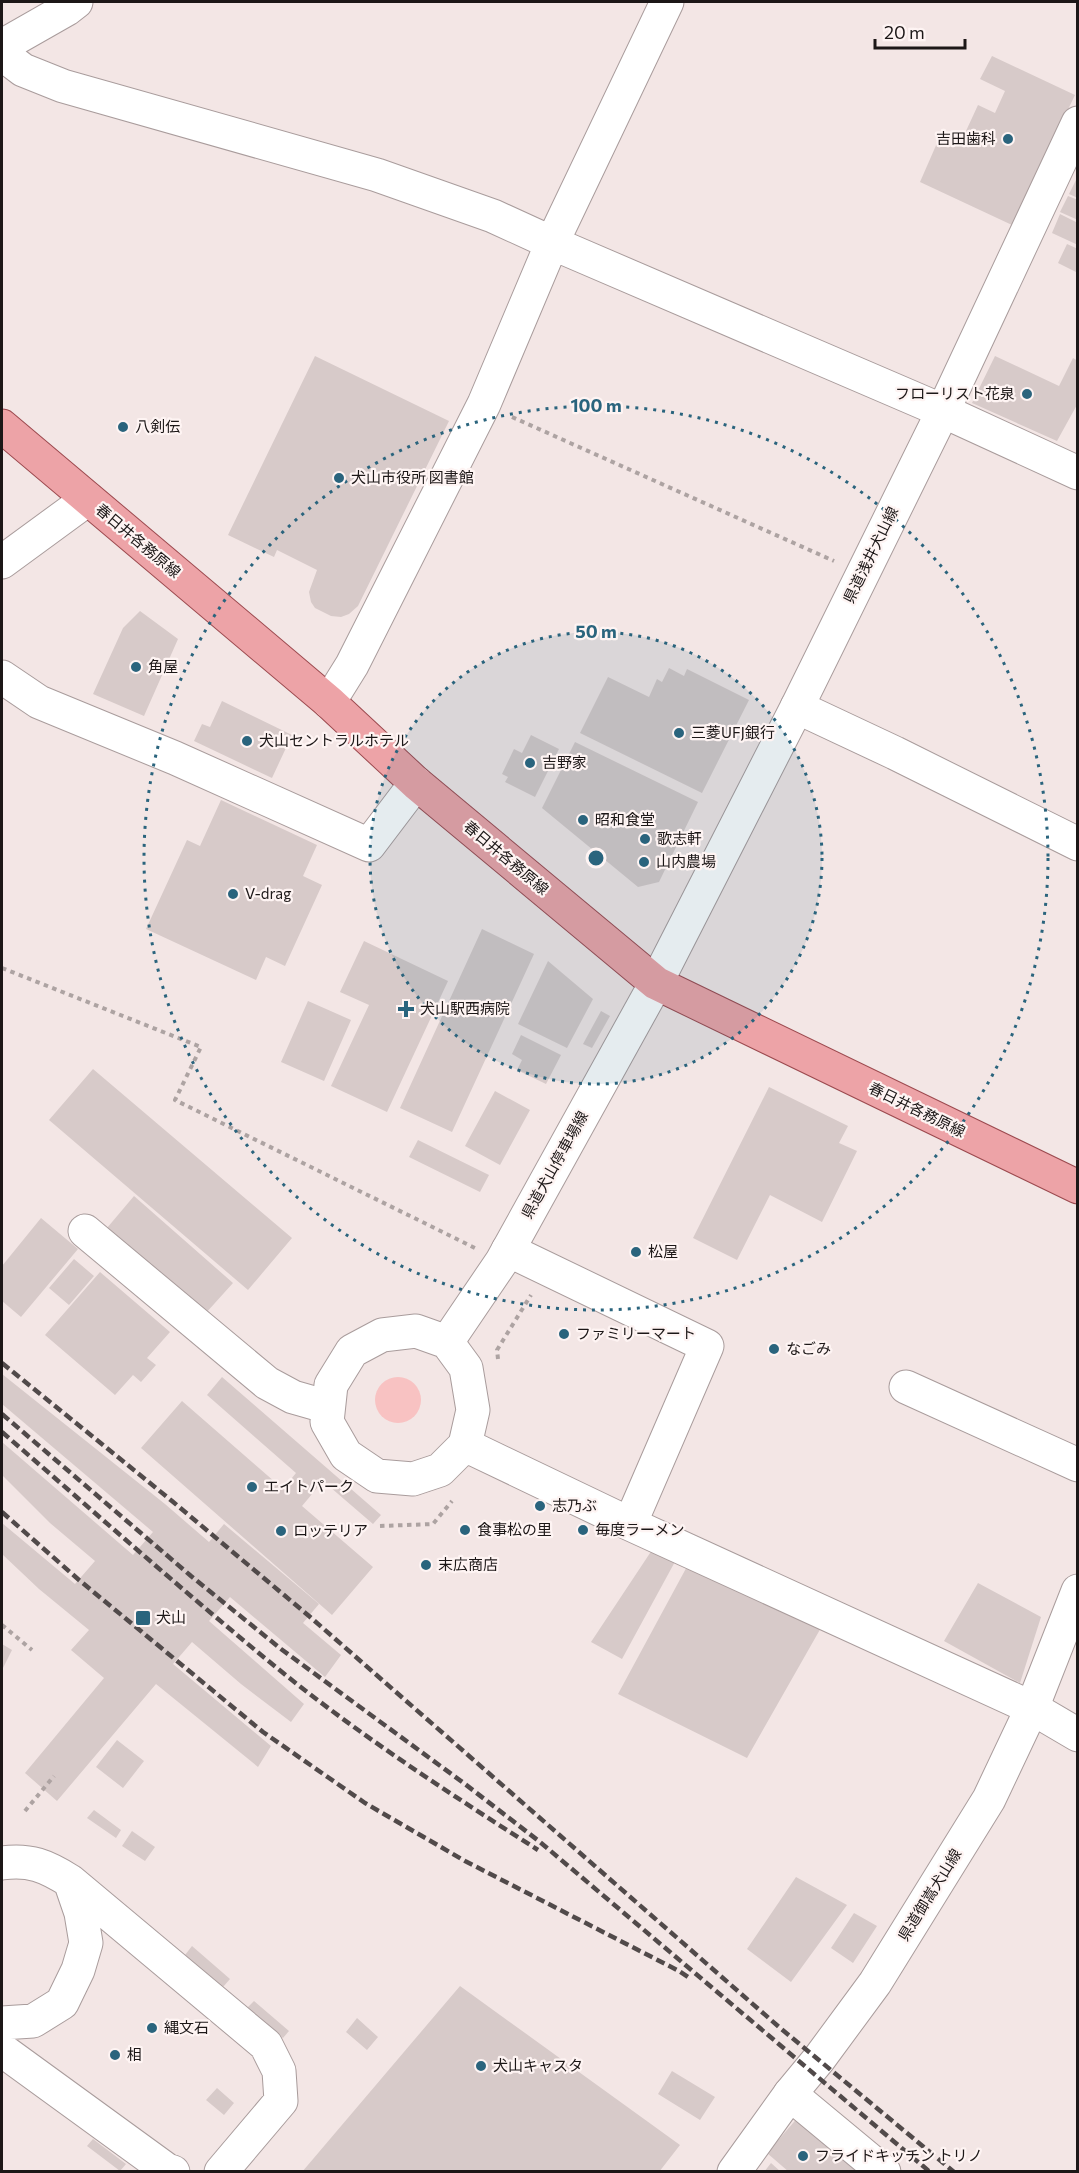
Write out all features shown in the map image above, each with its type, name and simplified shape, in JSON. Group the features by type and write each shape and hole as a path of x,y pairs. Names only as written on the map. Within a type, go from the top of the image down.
{"main road":[{"name":"春日井各務原線","path":"2,426 329,702 416,783 657,983 1077,1187"}],"street":[{"path":"2,46 76,2"},
{"path":"329,702 352,664 484,404 552,243 667,2"},
{"path":"2,54 23,70 63,86 376,175 493,216 943,411 1077,473"},
{"name":"県道浅井犬山線","path":"657,983 943,411 1077,123"},
{"path":"2,562 88,500"},
{"path":"2,677 39,702 175,758 369,845 416,783"},
{"path":"796,707 1077,844"},
{"name":"県道犬山停車場線","path":"447,1342 493,1250 657,983"},
{"path":"85,1231 267,1383 293,1397 328,1407"},
{"path":"493,1250 707,1346 630,1524"},
{"path":"416,1331 447,1342 466,1368 473,1410 465,1444 440,1470 413,1479 376,1476 346,1455 327,1422 328,1407 331,1385 352,1351 382,1335 416,1331"},
{"path":"906,1387 1077,1464"},
{"path":"465,1444 630,1524 1032,1708 1077,1735"},
{"name":"県道御嵩犬山線","path":"734,2172 790,2094 876,1983 989,1799 1032,1708 1077,1591"},
{"path":"2,1863 22,1860 40,1865 70,1881 266,2045 279,2071 281,2101 221,2172"},
{"path":"2,2023 33,2021 62,2003 78,1970 86,1943 81,1913 70,1881"},
{"path":"2,2050 157,2163 173,2172"},
{"path":"790,2094 884,2172"}],"path":[{"path":"484,404 862,574"},
{"path":"2,968 201,1047 175,1100 493,1250"},
{"path":"2,1625 32,1650"},
{"path":"25,1811 54,1776"}],"shaded area":[{"path":"398,1377 414,1384 421,1400 414,1416 398,1423 382,1416 375,1400 382,1384"}],"building":[{"name":"吉田歯科","path":"992,56 1075,95 1012,225 920,182 941,134 960,144 978,105 995,113 1005,91 980,79"},
{"path":"1078,176 1078,198 1069,194"},
{"path":"1068,196 1078,200 1078,220 1060,212"},
{"path":"1060,214 1078,223 1078,245 1052,233"},
{"path":"1067,244 1078,249 1078,273 1058,263"},
{"name":"犬山市役所 図書館","path":"315,356 449,421 358,606 349,614 341,617 331,616 315,608 311,602 309,592 317,570 277,550 274,557 228,535"},
{"name":"フローリスト花泉","path":"995,356 1059,386 1073,358 1078,361 1078,403 1057,441 972,403"},
{"path":"140,611 178,639 144,716 93,694 123,628"},
{"path":"669,668 684,676 687,669 749,700 702,793 580,733 608,677 649,697 657,679 662,682"},
{"path":"222,701 292,735 272,778 194,741 202,724 210,727"},
{"name":"吉野家","path":"531,735 559,749 535,797 505,782 508,777 502,774 514,749 522,753"},
{"path":"575,742 698,802 659,882 638,887 542,808"},
{"path":"221,800 317,845 303,876 322,885 285,966 266,957 256,980 146,929 187,840 200,846"},
{"path":"482,929 534,954 452,1132 400,1108"},
{"path":"364,941 448,981 387,1112 331,1086 369,1005 340,992"},
{"path":"548,961 593,999 567,1048 518,1024"},
{"path":"308,1001 351,1020 324,1081 281,1062"},
{"path":"601,1011 610,1016 592,1048 583,1044"},
{"path":"521,1035 561,1055 546,1084 517,1070 522,1060 512,1054"},
{"path":"93,1069 292,1238 248,1290 49,1120"},
{"path":"769,1087 848,1126 839,1143 857,1151 822,1222 770,1195 737,1260 693,1238"},
{"path":"495,1091 530,1110 500,1165 465,1146"},
{"path":"418,1140 489,1175 480,1192 409,1157"},
{"path":"134,1196 233,1283 205,1314 107,1228"},
{"path":"41,1218 78,1249 21,1317 2,1301 2,1266"},
{"path":"74,1259 94,1276 69,1305 49,1288"},
{"path":"100,1272 170,1332 147,1358 156,1365 141,1382 133,1375 115,1395 45,1335"},
{"name":"犬山","path":"2,1374 209,1542 224,1524 319,1604 303,1623 341,1655 325,1677 230,1597 209,1621 304,1704 291,1722 241,1684 192,1642 173,1664 271,1746 258,1767 156,1684 57,1801 25,1773 104,1678 71,1650 89,1630 39,1589 2,1554 2,1523 75,1584 95,1561 50,1523 2,1475 2,1442 133,1555 153,1532 2,1404"},
{"path":"222,1377 381,1515 373,1524 323,1481 302,1506 373,1567 332,1615 141,1448 182,1401 283,1489 296,1473 207,1395"},
{"path":"654,1547 677,1558 622,1659 591,1642"},
{"path":"690,1561 822,1626 747,1758 618,1694"},
{"path":"978,1583 1041,1617 1020,1683 944,1641"},
{"path":"2,1644 12,1650 2,1670"},
{"path":"117,1740 144,1761 123,1788 96,1767"},
{"path":"94,1810 121,1830 116,1838 87,1818"},
{"path":"132,1831 155,1847 145,1861 122,1846"},
{"path":"796,1877 847,1905 791,1982 747,1949"},
{"path":"854,1913 877,1926 853,1963 831,1948"},
{"path":"192,1946 230,1979 223,1987 185,1955"},
{"name":"犬山キャスタ","path":"460,1986 680,2145 659,2172 302,2172"},
{"path":"254,2001 289,2031 283,2038 247,2008"},
{"path":"357,2018 378,2037 367,2050 346,2032"},
{"path":"672,2071 715,2097 700,2120 658,2094"},
{"path":"217,2088 234,2103 224,2115 206,2100"},
{"path":"800,2115 859,2172 789,2172 767,2153"},
{"path":"93,2139 126,2164 120,2171 87,2146"},
{"path":"771,2163 781,2172 764,2172"}],"railway":[{"path":"2,1363 309,1616 779,2027 954,2172"},
{"path":"2,1414 191,1576 281,1649 540,1842 930,2172"},
{"path":"2,1432 308,1693 405,1763 538,1850"},
{"path":"2,1512 79,1580 263,1732 365,1803 465,1861 691,1979"}],"place":[{"name":"吉田歯科","path":"1008,139"},
{"name":"フローリスト花泉","path":"1027,394"},
{"name":"八剣伝","path":"123,427"},
{"name":"犬山市役所 図書館","path":"339,478"},
{"name":"角屋","path":"136,667"},
{"name":"三菱UFJ銀行","path":"679,733"},
{"name":"犬山セントラルホテル","path":"247,741"},
{"name":"吉野家","path":"530,763"},
{"name":"昭和食堂","path":"583,820"},
{"name":"歌志軒","path":"645,839"},
{"name":"山内農場","path":"644,862"},
{"name":"V-drag","path":"233,894"},
{"name":"犬山駅西病院","path":"406,1009"},
{"name":"松屋","path":"636,1252"},
{"name":"ファミリーマート","path":"564,1334"},
{"name":"なごみ","path":"774,1349"},
{"name":"エイトパーク","path":"252,1487"},
{"name":"志乃ぶ","path":"540,1506"},
{"name":"食事松の里","path":"465,1530"},
{"name":"毎度ラーメン","path":"583,1530"},
{"name":"ロッテリア","path":"281,1531"},
{"name":"末広商店","path":"426,1565"},
{"name":"犬山","path":"143,1618"},
{"name":"縄文石","path":"152,2028"},
{"name":"相","path":"115,2055"},
{"name":"犬山キャスタ","path":"481,2066"},
{"name":"フライドキッチン トリノ","path":"803,2156"}]}
